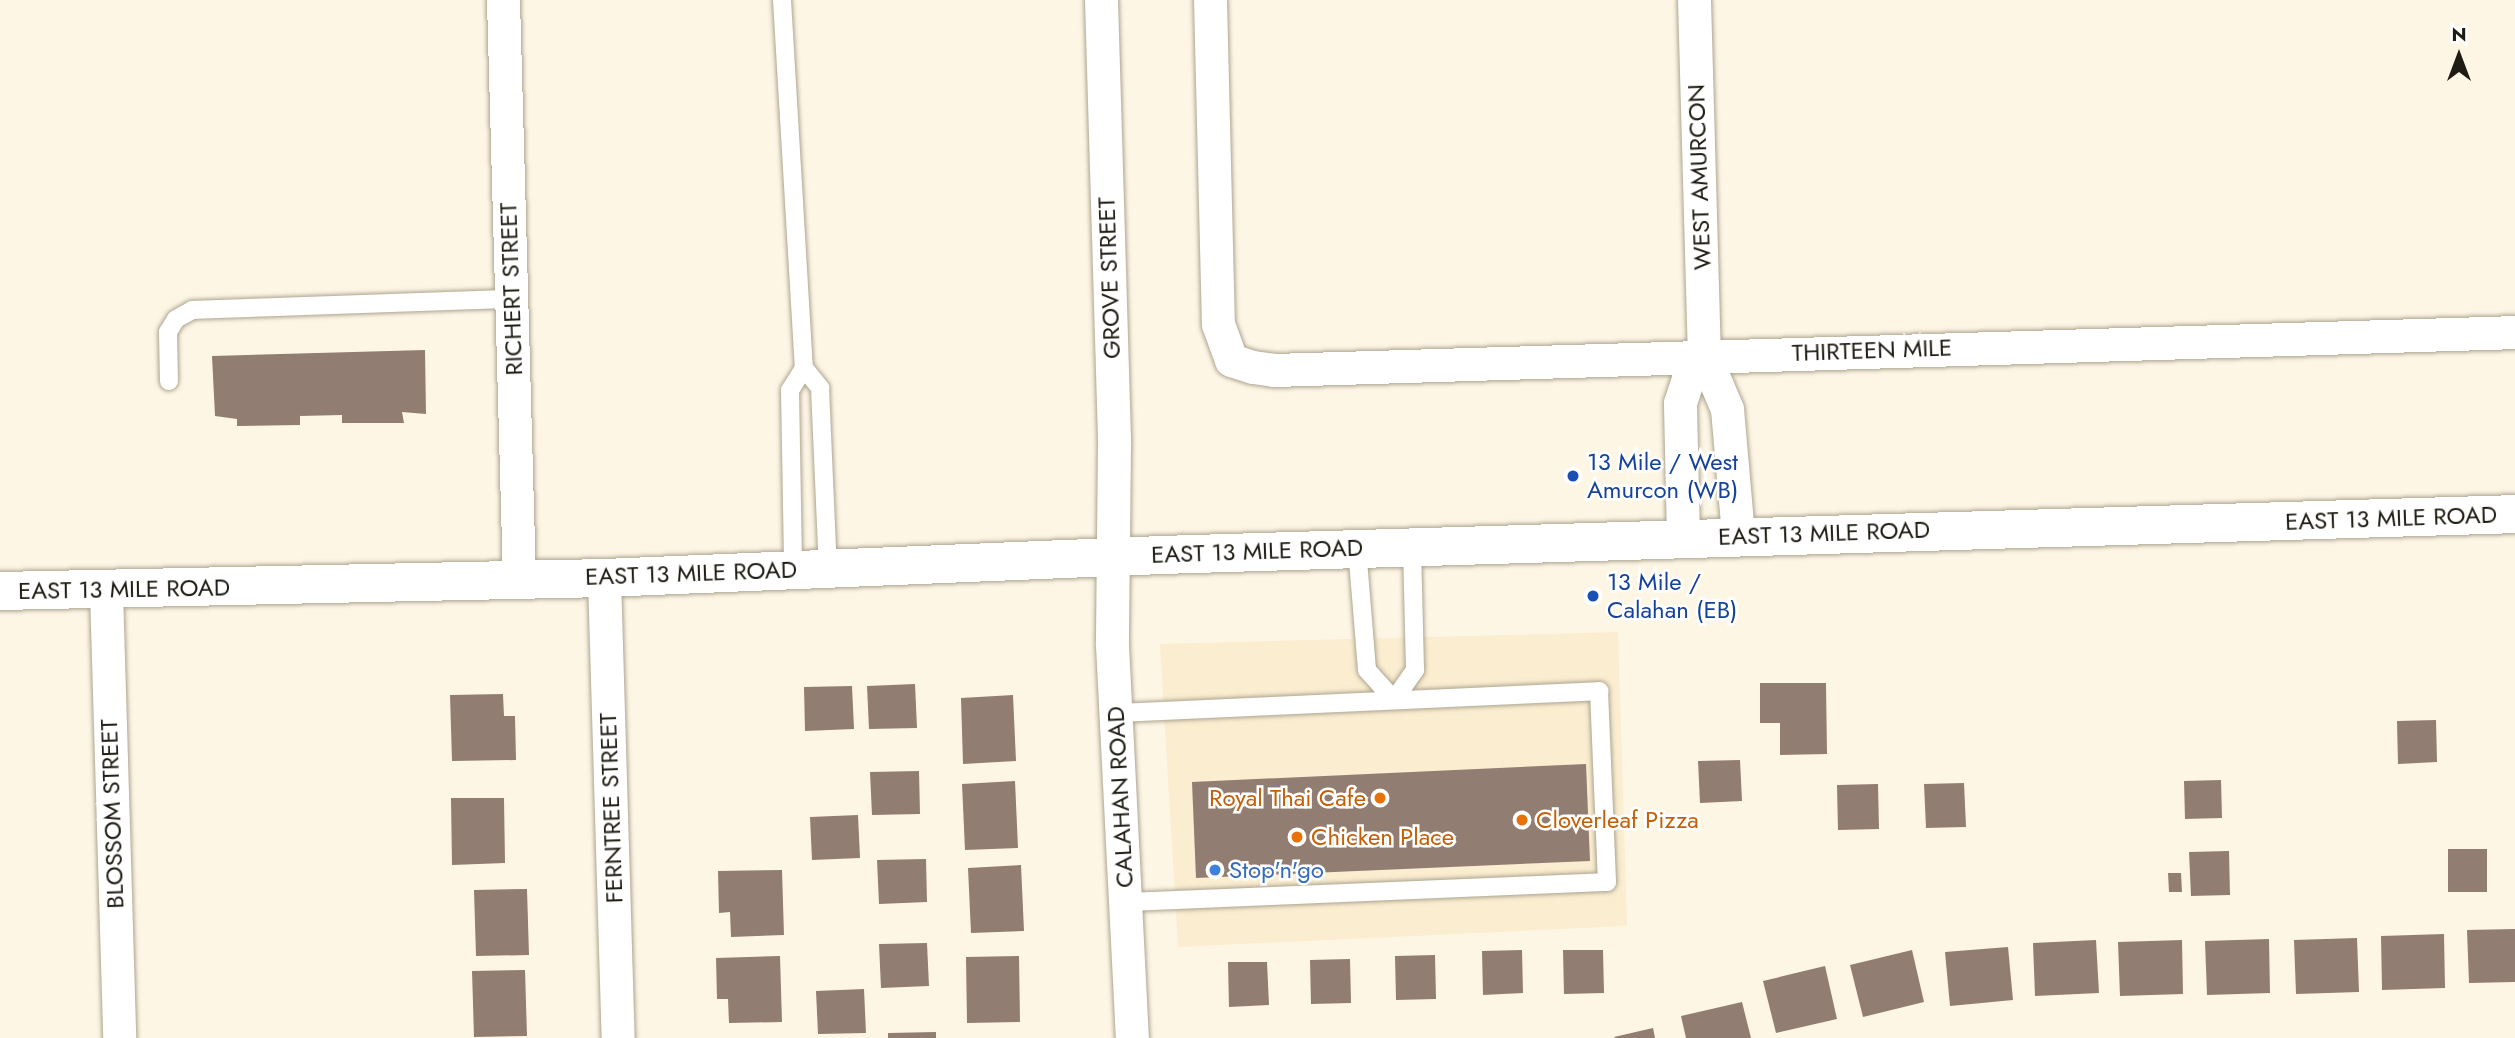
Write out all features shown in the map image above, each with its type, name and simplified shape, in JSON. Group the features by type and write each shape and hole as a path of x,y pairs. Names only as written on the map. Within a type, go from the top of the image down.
{"main road":[{"name":"EAST 13 MILE ROAD","path":"0,592 604,578 1112,556 2515,514"}],"street":[{"name":"RICHERT STREET","path":"503,0 519,579"},
{"name":"GROVE STREET","path":"1101,0 1114,445 1112,556"},
{"name":"THIRTEEN MILE","path":"1210,0 1217,324 1231,360 1275,370 2515,332"},
{"name":"WEST AMURCON","path":"1694,0 1704,355 1727,409 1738,536"},
{"path":"1683,537 1680,403 1688,378 1704,355"},
{"name":"CALAHAN ROAD","path":"1112,556 1116,713 1132,1038"},
{"name":"FERNTREE STREET","path":"604,578 618,1038"},
{"name":"BLOSSOM STREET","path":"106,590 119,1038"}],"lane":[{"path":"782,0 804,368 820,388 811,569"},
{"path":"169,382 168,332 176,319 192,310 511,299"},
{"path":"804,368 790,390 811,569"},
{"path":"1394,700 1415,670 1412,546"},
{"path":"1357,548 1367,670 1394,700"},
{"path":"1116,713 1599,691 1607,882 1125,902"}],"shaded area":[{"path":"1618,632 1627,926 1178,947 1160,644"}],"building":[{"path":"425,350 426,414 402,412 404,423 342,423 342,415 300,416 300,425 237,426 237,419 215,416 212,356"},
{"path":"1760,683 1826,683 1827,754 1780,755 1780,723 1760,723"},
{"path":"915,684 917,728 869,729 867,686"},
{"path":"852,686 854,729 805,731 804,687"},
{"path":"503,694 504,716 515,716 516,760 452,761 450,695"},
{"path":"1013,695 1016,761 963,764 961,698"},
{"path":"2436,720 2437,762 2398,764 2397,721"},
{"path":"1740,760 1742,801 1700,803 1698,761"},
{"path":"1586,764 1590,861 1196,878 1192,782"},
{"path":"919,771 920,814 872,815 870,772"},
{"path":"2221,780 2222,818 2185,819 2184,781"},
{"path":"1015,781 1018,848 965,850 962,784"},
{"path":"1964,783 1966,827 1926,828 1924,784"},
{"path":"1878,784 1879,829 1838,830 1837,785"},
{"path":"451,798 504,798 505,863 452,865"},
{"path":"858,815 860,858 812,860 810,817"},
{"path":"2448,849 2487,849 2487,892 2448,892"},
{"path":"2229,851 2230,895 2191,896 2189,852"},
{"path":"926,859 927,902 879,904 877,860"},
{"path":"1021,865 1024,931 971,933 968,868"},
{"path":"782,870 784,935 731,937 730,912 719,913 718,871"},
{"path":"2168,873 2181,873 2182,892 2169,892"},
{"path":"527,889 529,955 476,956 474,890"},
{"path":"2515,929 2515,982 2469,983 2467,930"},
{"path":"2444,934 2445,988 2382,990 2381,936"},
{"path":"2357,938 2359,992 2296,994 2294,940"},
{"path":"2269,939 2270,993 2207,995 2205,941"},
{"path":"2096,940 2099,993 2035,996 2033,943"},
{"path":"2182,940 2183,994 2120,996 2118,942"},
{"path":"927,943 929,986 881,988 879,944"},
{"path":"2008,947 2013,1000 1950,1006 1945,952"},
{"path":"1522,950 1523,993 1483,995 1482,951"},
{"path":"1563,950 1603,950 1604,993 1564,994"},
{"path":"1912,950 1924,1002 1863,1017 1850,965"},
{"path":"1435,955 1436,999 1396,1000 1395,956"},
{"path":"780,956 782,1022 729,1023 728,999 717,999 716,958"},
{"path":"1019,956 1020,1022 967,1023 966,957"},
{"path":"1350,959 1351,1003 1311,1004 1310,960"},
{"path":"1228,962 1267,962 1269,1005 1229,1007"},
{"path":"1825,966 1837,1019 1776,1033 1763,981"},
{"path":"525,970 527,1036 474,1037 472,971"},
{"path":"864,989 866,1033 818,1034 816,991"},
{"path":"1742,1002 1751,1038 1686,1038 1681,1016"},
{"path":"1653,1028 1655,1038 1614,1037"},
{"path":"936,1032 936,1038 888,1038 888,1033"}],"place":[{"name":"13 Mile / West Amurcon (WB)","path":"1573,476"},
{"name":"13 Mile / Calahan (EB)","path":"1593,596"},
{"name":"Royal Thai Cafe","path":"1380,798"},
{"name":"Cloverleaf Pizza","path":"1522,820"},
{"name":"Chicken Place","path":"1297,837"},
{"name":"Stop'n'go","path":"1215,870"}]}
